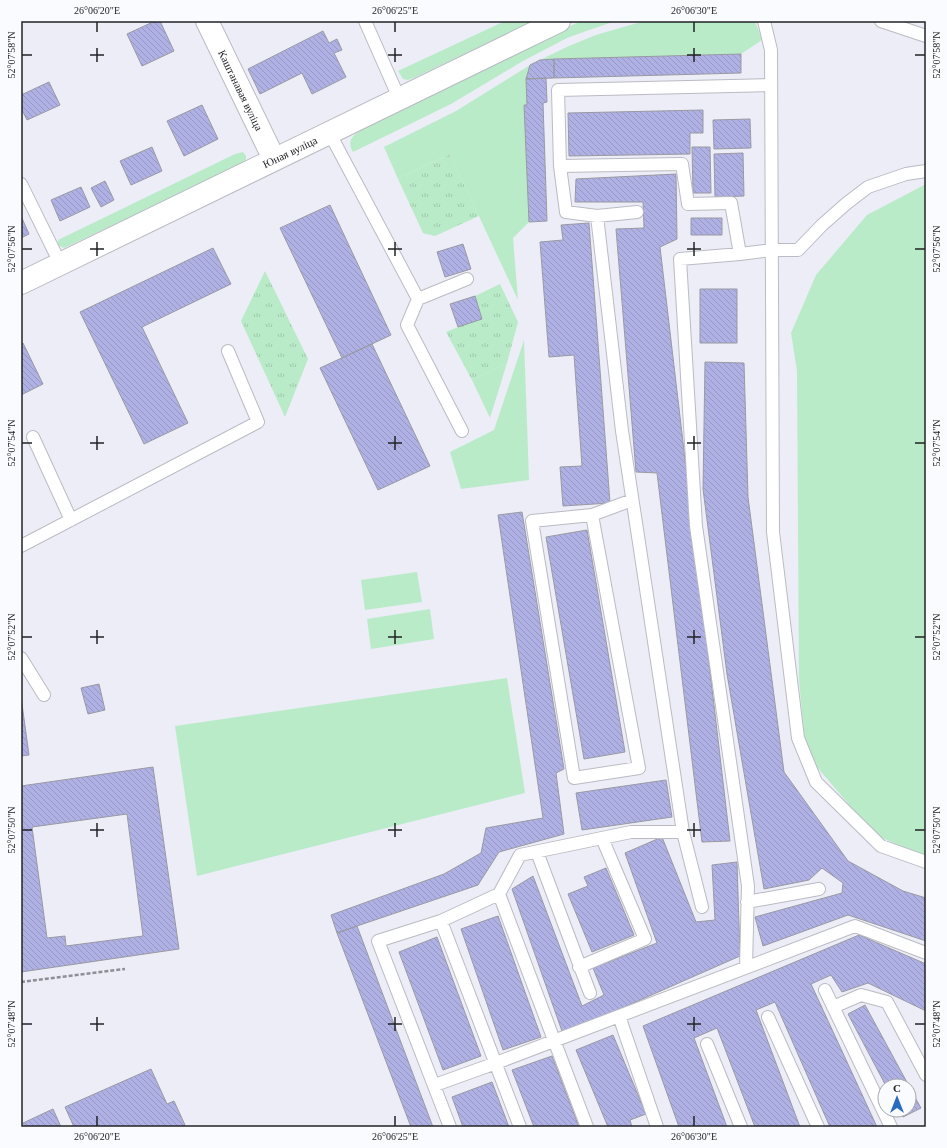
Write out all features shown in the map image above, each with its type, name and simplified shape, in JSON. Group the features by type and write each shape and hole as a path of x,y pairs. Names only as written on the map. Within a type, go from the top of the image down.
{"street":[{"name":"Каштанавая вуліца","path":"207,21 274,159"},
{"name":"Юная вуліца","path":"21,283 559,21"}],"lane":[{"path":"365,21 399,98"},
{"path":"764,21 771,50 773,532 798,738 816,782 881,846 926,862"},
{"path":"881,21 926,36"},
{"path":"637,212 597,216 566,212 560,166 558,90 770,85"},
{"path":"330,132 418,299"},
{"path":"560,166 682,164 688,204 731,203 740,254"},
{"path":"746,967 748,886 696,526 680,259 772,250 798,250 822,225 868,187 906,174 926,171"},
{"path":"21,184 60,264"},
{"path":"597,216 622,431 632,500 683,832 702,907"},
{"path":"462,431 407,325 418,299 467,279"},
{"path":"21,546 258,422 228,351"},
{"path":"33,437 71,520"},
{"path":"592,515 639,768 574,778 532,521 592,515 632,500"},
{"path":"21,658 44,695"},
{"path":"450,1127 378,940 441,921 499,894 520,855 631,832 683,832"},
{"path":"580,967 645,939 602,838"},
{"path":"537,852 590,993"},
{"path":"748,902 818,889"},
{"path":"499,894 587,1127"},
{"path":"441,921 520,1127"},
{"path":"434,1085 496,1063 855,926 926,953"},
{"path":"825,990 891,1127"},
{"path":"833,1007 861,995 887,1002 926,1075"},
{"path":"619,1016 656,1127"},
{"path":"768,1017 818,1127"},
{"path":"707,1044 741,1127"}],"path":[{"path":"21,982 125,970"}],"green space":[{"path":"505,21 533,21 408,80 403,79 398,71"},
{"path":"581,21 616,21 567,38 523,61 451,104 353,152 350,143 353,136 358,132 469,75"},
{"path":"644,21 755,21 762,40 741,54 540,60 596,35"},
{"path":"530,65 526,79 527,105 524,105 529,222 513,238 518,300 450,154 398,179 384,147 456,111"},
{"path":"243,152 246,156 246,163 64,248 58,245 58,240 235,154"},
{"path":"450,154 479,216 435,236 423,233 398,179"},
{"path":"926,184 926,858 874,834 806,754 799,680 797,371 791,333 816,275 867,215"},
{"path":"265,271 308,359 285,417 241,321"},
{"path":"500,284 518,322 507,363 472,380 446,332 482,319 475,296"},
{"path":"524,340 529,480 461,489 450,452 494,430"},
{"path":"507,363 490,418 472,380"},
{"path":"417,572 422,602 365,610 361,580"},
{"path":"430,609 434,639 371,649 367,619"},
{"path":"507,678 525,793 197,876 175,726"}],"building":[{"path":"155,21 160,21 174,51 142,66 127,34"},
{"path":"323,31 329,43 337,39 342,50 334,53 346,77 312,94 302,73 260,94 248,69"},
{"path":"741,54 741,73 554,78 554,59"},
{"path":"554,59 554,78 526,79 530,65 540,60"},
{"path":"546,78 547,102 543,103 547,221 529,222 524,105 527,105 526,79"},
{"path":"49,82 60,105 27,120 21,108 21,95"},
{"path":"202,105 218,139 184,156 167,121"},
{"path":"703,110 703,133 690,133 690,154 569,156 568,113"},
{"path":"750,119 751,148 714,149 713,120"},
{"path":"152,147 162,171 131,185 120,161"},
{"path":"692,147 710,147 711,193 693,193"},
{"path":"743,153 744,196 715,197 714,154"},
{"path":"676,174 677,239 660,247 730,841 702,842 657,473 636,472 616,229 644,228 643,202 575,202 576,179"},
{"path":"105,181 114,200 101,207 91,188"},
{"path":"81,187 90,207 60,221 51,200"},
{"path":"330,205 391,335 342,358 280,228"},
{"path":"21,216 29,234 21,238"},
{"path":"691,218 722,218 722,235 691,235"},
{"path":"589,223 610,503 563,506 560,467 582,466 574,355 549,357 540,242 563,240 561,225"},
{"path":"463,244 471,269 445,277 437,252"},
{"path":"213,248 231,284 142,327 188,423 144,444 80,312"},
{"path":"700,289 737,289 737,343 700,343"},
{"path":"475,296 482,319 458,327 450,304"},
{"path":"23,343 43,384 21,395 21,344"},
{"path":"372,344 430,466 378,490 320,368"},
{"path":"705,362 744,363 748,497 784,772 848,861 903,891 926,898 926,941 848,915 763,946 755,917 842,893 843,883 822,868 809,880 764,889 727,674 703,489"},
{"path":"522,512 564,769 556,773 564,834 499,852 478,885 337,933 331,915 444,874 481,853 486,828 543,818 498,515"},
{"path":"587,530 625,752 584,759 546,537"},
{"path":"99,684 105,710 88,714 81,688"},
{"path":"21,697 29,755 21,756"},
{"path":"153,767 179,949 21,972 21,786","holes":["127,814 143,936 66,946 65,936 47,938 32,827"]},
{"path":"666,780 672,817 582,830 576,793"},
{"path":"662,837 696,922 715,920 712,865 737,862 740,956 563,1034 512,889 533,876 582,1006 604,995 593,968 657,943 625,853"},
{"path":"606,868 634,935 592,952 568,894 588,886 584,877"},
{"path":"498,916 541,1037 503,1050 461,929"},
{"path":"357,926 433,1127 411,1127 337,933"},
{"path":"859,935 926,964 926,1011 868,983 842,992 831,975 811,984 877,1127 830,1127 775,1002 756,1010 800,1127 755,1127 717,1028 694,1038 727,1127 679,1127 643,1026"},
{"path":"437,937 481,1056 443,1070 399,952"},
{"path":"865,1005 905,1078 882,1078 848,1014"},
{"path":"613,1035 646,1114 630,1120 632,1127 608,1127 576,1050"},
{"path":"552,1056 579,1127 534,1127 512,1070"},
{"path":"151,1069 167,1104 174,1101 185,1125 182,1127 74,1127 65,1107"},
{"path":"492,1082 509,1127 463,1127 452,1097"},
{"path":"917,1101 921,1108 917,1110"},
{"path":"53,1109 61,1127 25,1127 23,1123"}]}
